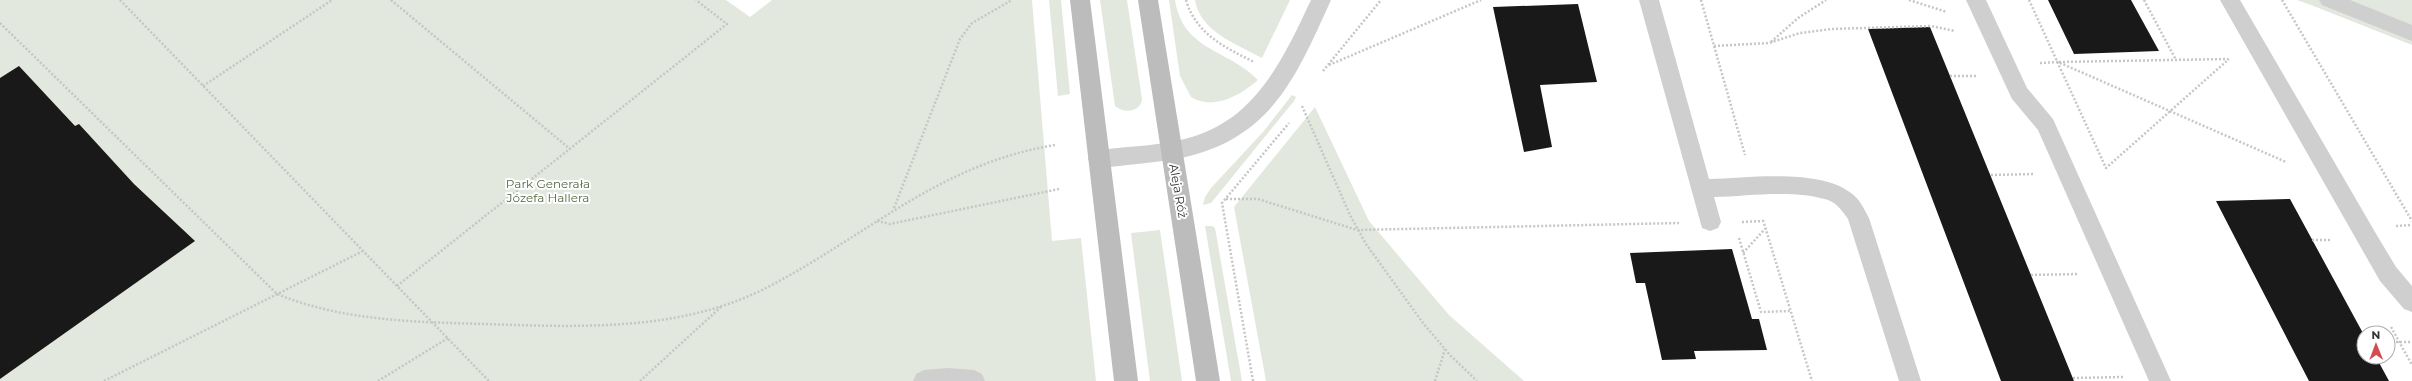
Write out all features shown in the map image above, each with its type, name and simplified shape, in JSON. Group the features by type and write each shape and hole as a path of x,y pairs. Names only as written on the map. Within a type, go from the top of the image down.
{"main road":[{"path":"1080,0 1126,381"},
{"name":"Aleja Róż","path":"1148,0 1208,381"}],"street":[{"path":"1099,159 1193,146 1216,138 1252,115 1285,76 1321,0"},
{"path":"2330,0 2412,33"}],"lane":[{"path":"1649,0 1710,222"},
{"path":"1976,0 2019,93 2046,125 2159,379"},
{"path":"2230,0 2381,262 2398,288 2412,302"},
{"path":"1701,188 1812,188 1831,192 1845,200 1854,209 1910,381"},
{"path":"924,381 948,379 974,381"}],"path":[{"path":"120,0 489,381"},
{"path":"203,86 332,0"},
{"path":"391,0 570,149"},
{"path":"397,286 727,24 696,0"},
{"path":"894,209 960,38 972,23 1012,0"},
{"path":"1186,0 1191,19 1206,35 1261,66"},
{"path":"1319,76 1381,0"},
{"path":"1329,65 1481,0"},
{"path":"1701,0 1765,228 1812,381"},
{"path":"1769,43 1798,18 1826,0"},
{"path":"2029,0 2106,168 2229,59"},
{"path":"2144,0 2176,60"},
{"path":"2282,0 2412,221"},
{"path":"0,22 277,294 288,300 347,315 432,322 612,324 652,320 722,306 767,287 823,257 894,209 975,166 1016,152 1055,146"},
{"path":"1714,46 1769,43 1800,33 1865,27 1931,26 1993,37"},
{"path":"2005,64 2263,59"},
{"path":"2058,62 2287,162"},
{"path":"1297,113 1301,107 1357,230 1379,264 1445,349 1477,381"},
{"path":"1253,381 1222,203 1292,118"},
{"path":"1991,175 2068,174"},
{"path":"877,221 890,224 1059,189"},
{"path":"1226,198 1258,199 1357,230 1710,222"},
{"path":"1743,253 1765,228"},
{"path":"1738,234 1760,312 1791,311"},
{"path":"104,381 363,252"},
{"path":"2031,275 2112,274"},
{"path":"640,381 722,306"},
{"path":"378,381 448,338"},
{"path":"2396,342 2412,342"},
{"path":"1435,381 1438,366 1445,349"},
{"path":"2073,378 2159,379"}],"green space":[{"name":"Park Generała Józefa Hallera","path":"0,0 726,0 750,17 772,0 1032,0 1052,241 1081,238 1096,381 0,381"},
{"path":"1049,0 1061,0 1070,94 1058,96"},
{"path":"1100,0 1127,0 1142,99 1139,107 1132,110 1127,111 1119,109 1115,106"},
{"path":"1169,0 1175,0 1180,17 1187,30 1197,40 1208,48 1234,62 1258,80 1235,96 1217,102 1199,101 1191,97 1180,76"},
{"path":"1195,0 1290,0 1262,58 1231,42 1212,29 1204,21 1198,11"},
{"path":"2297,0 2412,0 2412,45 2311,5"},
{"path":"1292,95 1296,97 1294,101 1211,203 1203,205 1205,197 1211,188 1263,132"},
{"path":"1315,107 1369,221 1449,315 1524,381 1266,381 1234,207"},
{"path":"1205,226 1212,226 1215,228 1242,381 1231,381"},
{"path":"1160,230 1182,381 1150,381 1131,233"}],"building":[{"path":"2048,0 2131,0 2159,51 2074,54"},
{"path":"1578,4 1597,82 1540,85 1552,147 1524,152 1493,7"},
{"path":"1930,27 2074,381 2001,381 1868,29"},
{"path":"19,66 75,126 79,124 134,184 195,241 0,379 0,78"},
{"path":"2290,199 2359,325 2356,325 2356,365 2380,365 2389,381 2309,381 2216,201"},
{"path":"1732,249 1752,319 1759,319 1767,350 1694,351 1696,359 1662,360 1645,283 1636,283 1630,253"}]}
